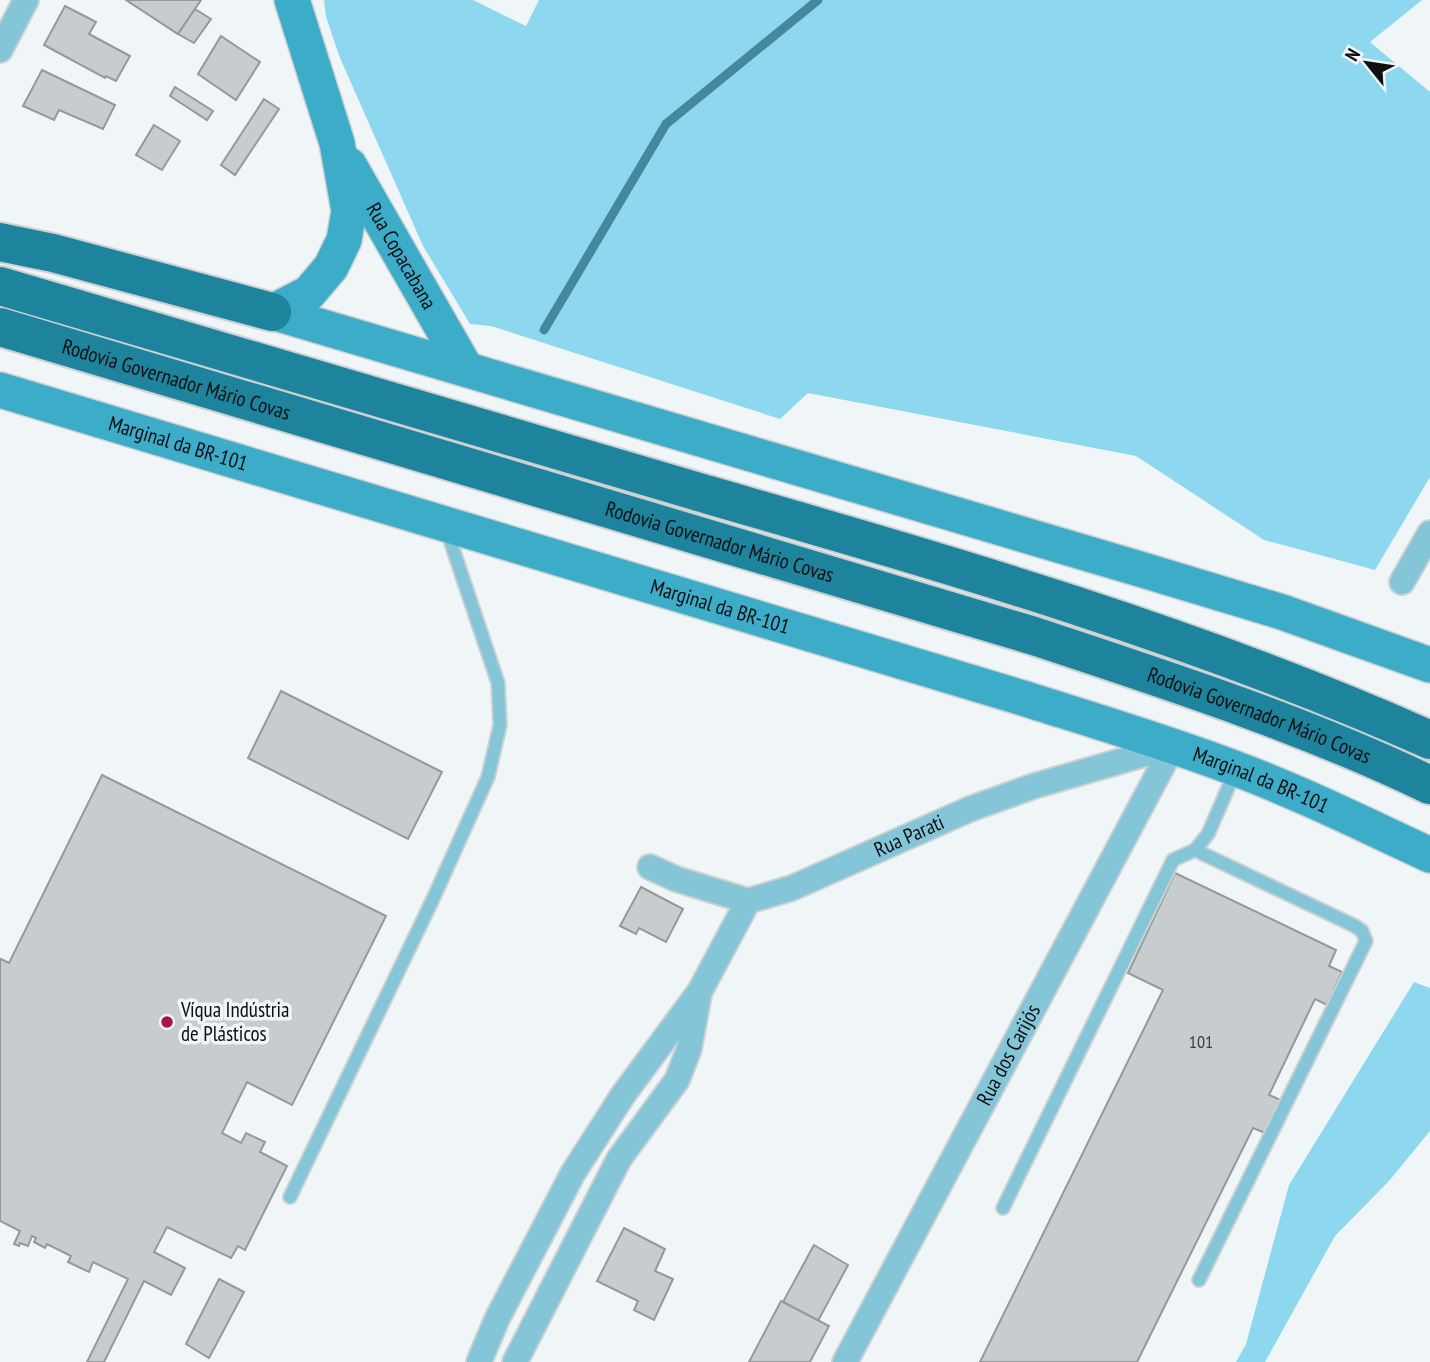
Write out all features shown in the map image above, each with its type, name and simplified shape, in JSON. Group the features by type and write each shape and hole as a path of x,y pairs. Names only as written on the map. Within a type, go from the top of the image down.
{"highway":[{"path":"0,242 52,253 272,312"},
{"name":"Rodovia Governador Mário Covas","path":"0,286 911,554 1077,606 1307,688 1430,740"},
{"name":"Rodovia Governador Mário Covas","path":"0,327 1034,636 1167,680 1313,734 1430,785"}],"main road":[{"name":"Rua Copacabana","path":"272,312 309,293 331,267 344,240 349,211 337,143 292,0"},
{"name":"Rua Copacabana","path":"337,143 466,369"},
{"path":"272,312 1156,573 1282,612 1430,666"},
{"name":"Marginal da BR-101","path":"0,390 1013,695 1173,746 1323,805 1430,855"}],"street":[{"path":"0,50 26,0"},
{"path":"1402,582 1430,533"},
{"name":"Rua Parati","path":"748,901 792,888 970,809 1034,786 1173,746"},
{"name":"Rua dos Carijós","path":"845,1362 1173,746"},
{"path":"479,1362 497,1319 573,1173 623,1095 700,991 748,901 676,879 650,867"},
{"path":"515,1362 619,1159 677,1080 696,1022 700,991"}],"lane":[{"path":"290,1197 433,899 488,777 500,724 498,683 445,525"},
{"path":"1003,1208 1174,859 1195,850 1208,834 1237,769"},
{"path":"1195,850 1355,926 1362,931 1366,942 1199,1280"}],"shaded area":[{"path":"324,0 473,0 526,26 539,0 1422,0 1370,42 1430,92 1430,477 1375,570 1264,540 1136,456 808,393 780,419 491,326 470,324 423,246 340,58 326,17"},
{"path":"1414,982 1430,988 1430,1131 1389,1181 1335,1236 1265,1362 1236,1362 1246,1344 1289,1185"}],"building":[{"path":"126,0 201,0 178,34"},
{"path":"65,6 96,22 89,34 130,56 116,81 106,76 105,78 44,45"},
{"path":"195,9 211,19 194,43 178,34"},
{"path":"221,36 260,62 236,100 198,74"},
{"path":"42,70 115,105 103,129 59,110 54,120 23,106"},
{"path":"175,87 213,111 207,120 170,96"},
{"path":"264,99 279,109 235,175 221,165"},
{"path":"154,125 180,141 162,170 136,155"},
{"path":"281,691 442,772 408,839 248,758"},
{"name":"Víqua Indústria de Plásticos","path":"102,775 386,916 292,1105 247,1082 222,1133 241,1143 246,1133 265,1142 260,1152 287,1166 245,1250 238,1246 231,1258 167,1227 154,1252 185,1268 171,1295 144,1281 104,1362 87,1362 128,1279 93,1262 89,1272 68,1262 71,1256 47,1244 45,1248 34,1242 36,1238 32,1236 28,1246 14,1244 20,1231 0,1221 0,962 1,959 9,963"},
{"path":"1175,873 1336,950 1329,966 1342,972 1327,1005 1315,999 1269,1095 1281,1100 1265,1133 1253,1128 1137,1362 980,1362 1163,990 1128,973"},
{"path":"641,887 683,909 666,942 639,928 636,934 620,926"},
{"path":"624,1228 665,1249 655,1271 673,1279 654,1320 634,1310 638,1301 597,1281"},
{"path":"814,1245 848,1265 818,1321 783,1302"},
{"path":"219,1279 244,1292 209,1358 186,1344"},
{"path":"781,1301 829,1326 810,1362 749,1362"}],"waterway":[{"path":"544,330 666,124 818,0"}],"place":[{"name":"Víqua Indústria de Plásticos","path":"167,1022"}]}
